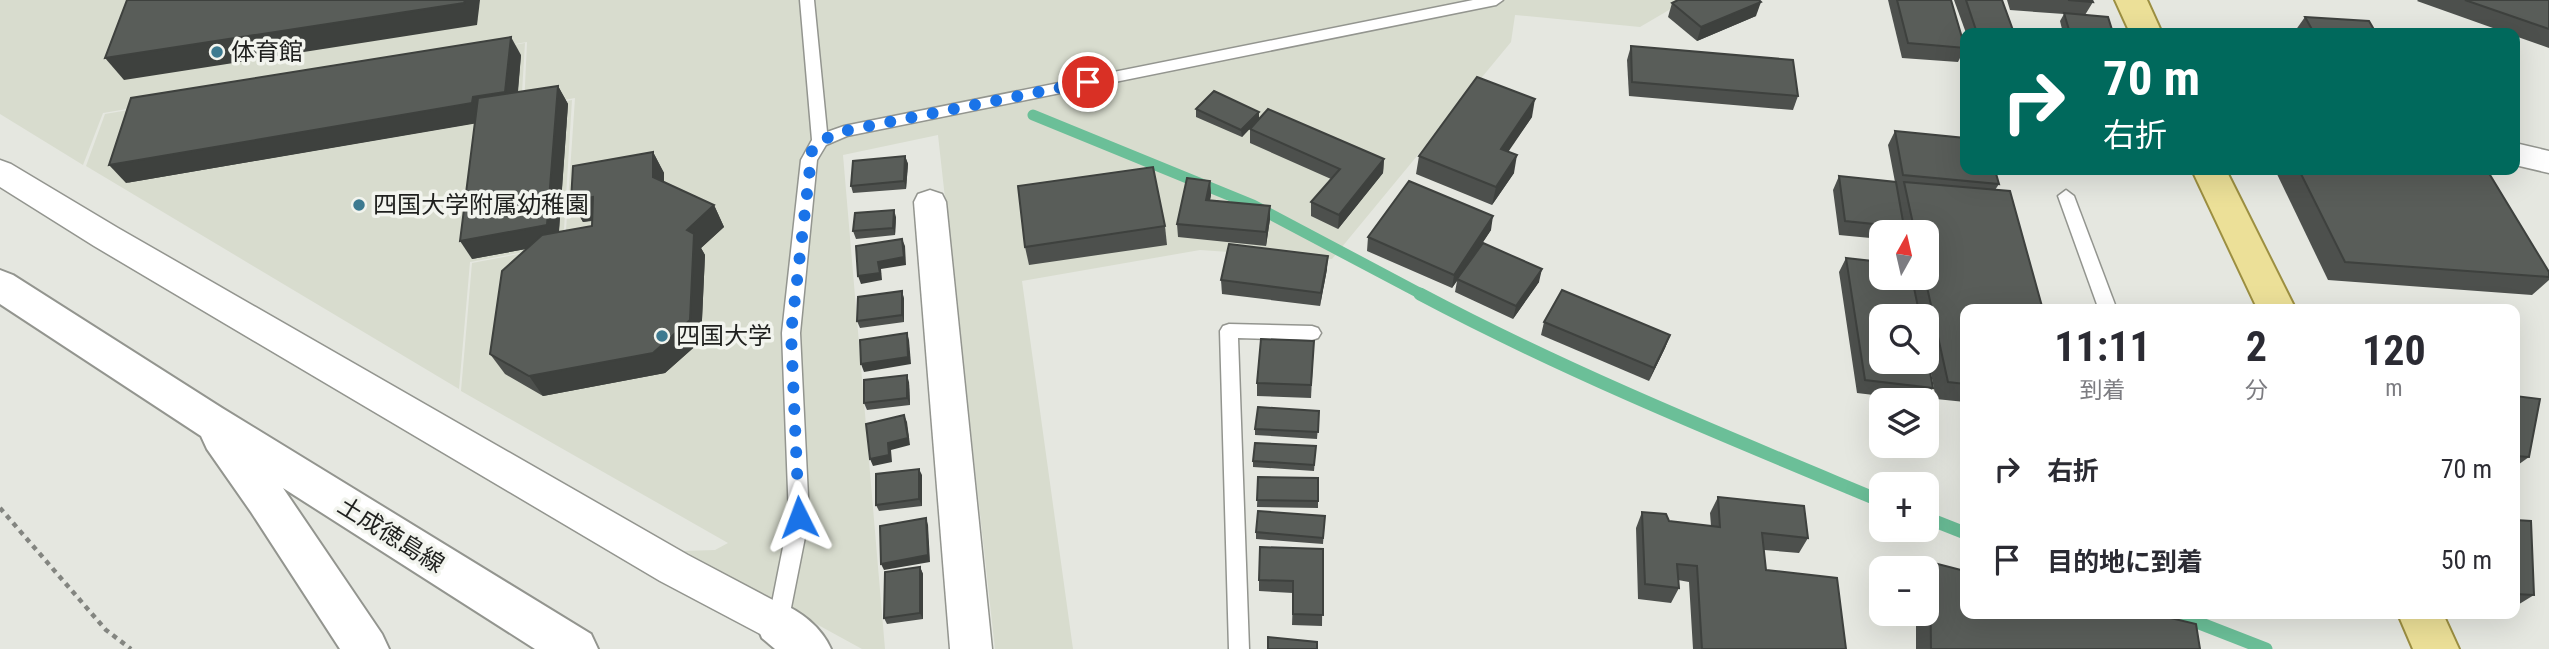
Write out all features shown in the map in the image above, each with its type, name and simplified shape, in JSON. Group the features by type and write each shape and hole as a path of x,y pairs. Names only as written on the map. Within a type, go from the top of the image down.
{"main road":[{"path":"2131,0 2144,28"},
{"path":"2211,175 2274,304"},
{"name":"土成徳島線","path":"0,285 208,420 575,649"},
{"name":"土成徳島線","path":"208,420 267,499 366,649"},
{"path":"2422,619 2436,649"}],"street":[{"path":"2520,154 2549,162"},
{"path":"0,172 106,237 793,636"},
{"path":"930,202 971,649"}],"lane":[{"path":"807,0 820,141"},
{"path":"793,636 799,517 791,333 809,160 812,150 820,141 844,131 1496,0"},
{"path":"2066,195 2106,304"},
{"path":"1239,649 1229,331 1312,333"}],"path":[{"path":"0,508 106,630 131,649"}],"shaded area":[{"name":"四国大学","path":"0,0 1686,0 1640,27 1515,15 1511,42 1332,259 1200,250 1022,281 1073,649 995,649 938,135 843,155 885,649 862,649 683,551 715,550 728,543 461,391 472,263 565,245 575,98 524,107 527,42 103,113 83,165 0,114"},
{"name":"四国大学附属幼稚園","path":"525,43 521,109 572,100 563,245 470,262 459,389 86,166 105,114"}],"building":[{"path":"127,0 465,0 464,3 105,58"},
{"path":"1678,0 1761,2 1701,27 1672,3"},
{"path":"1897,0 1951,0 1960,31 1960,48 1908,43"},
{"path":"1966,0 2002,0 2012,28 1975,28"},
{"path":"2465,0 2549,0 2549,29"},
{"path":"2064,13 2108,17 2111,28 2068,28"},
{"path":"2305,17 2369,21 2373,28 2311,28"},
{"path":"511,37 505,92 473,97 472,103 109,165 131,98"},
{"path":"1631,46 1793,60 1798,96 1632,82"},
{"path":"1477,77 1535,99 1501,149 1517,155 1496,187 1419,156"},
{"path":"558,86 547,225 460,241 478,98"},
{"path":"1214,91 1259,112 1241,130 1196,109"},
{"path":"1268,109 1384,159 1339,215 1311,202 1340,169 1250,129"},
{"path":"1895,131 1960,138 1960,175 1996,175 1999,184 1903,175"},
{"path":"653,152 653,177 714,205 687,230 694,234 690,320 653,353 529,376 490,354 502,271 542,235 592,226 593,197 571,201 573,166"},
{"path":"905,156 904,181 851,186 853,161"},
{"path":"1153,167 1165,226 1025,247 1018,186"},
{"path":"2302,175 2490,175 2549,272 2549,277 2345,262"},
{"path":"1839,176 1896,182 1903,220 1869,220 1869,223 1845,221"},
{"path":"1187,178 1210,181 1206,200 1270,206 1266,232 1177,224"},
{"path":"1409,181 1493,216 1454,275 1368,237"},
{"path":"1904,182 2010,191 2041,304 1960,304 1960,383 1948,382 1939,341 1939,304 1931,304 1928,290 1939,290 1939,220 1912,220"},
{"path":"894,210 893,228 853,231 855,213"},
{"path":"902,239 904,257 878,262 880,273 858,276 856,246"},
{"path":"1483,243 1542,269 1516,306 1457,279"},
{"path":"1229,244 1328,256 1321,293 1221,280"},
{"path":"1846,258 1869,261 1869,290 1914,290 1917,304 1869,304 1869,374 1930,374 1933,388 1865,380"},
{"path":"1562,290 1670,335 1654,368 1544,322"},
{"path":"902,291 902,315 857,321 858,297"},
{"path":"907,333 908,357 861,364 860,340"},
{"path":"1261,339 1314,341 1311,385 1257,383"},
{"path":"907,375 907,398 864,403 864,380"},
{"path":"2520,397 2540,399 2529,457 2520,456"},
{"path":"1258,407 1319,411 1318,432 1255,429"},
{"path":"904,415 908,438 888,443 889,455 870,459 866,424"},
{"path":"1255,443 1316,446 1314,465 1253,461"},
{"path":"919,469 919,499 876,505 876,474"},
{"path":"1258,477 1318,478 1318,501 1257,500"},
{"path":"1718,497 1804,506 1808,538 1762,533 1766,570 1837,578 1846,649 1702,649 1697,566 1677,564 1679,588 1645,584 1642,512 1666,514 1669,521 1720,527"},
{"path":"1258,511 1325,516 1323,538 1256,532"},
{"path":"926,518 928,555 881,564 880,526"},
{"path":"2520,520 2531,521 2534,595 2520,594"},
{"path":"1260,547 1323,549 1323,615 1293,614 1293,581 1259,580"},
{"path":"1939,564 1960,570 1960,619 2175,619 2196,624 2200,649 1931,649 1931,626 1939,626"},
{"path":"920,567 920,613 884,618 885,572"},
{"path":"1268,637 1317,642 1317,649 1268,649"}],"waterway":[{"path":"1033,115 1253,205 1423,295"},
{"path":"1420,294 1590,377 1869,496"},
{"path":"1939,523 1960,531"},
{"path":"2189,619 2266,649"}],"place":[{"name":"体育館","path":"217,52"},
{"name":"四国大学附属幼稚園","path":"359,205"},
{"name":"四国大学","path":"662,336"}],"route":[{"path":"799,517 791,333 812,150 830,135 844,131 1088,82"}]}
